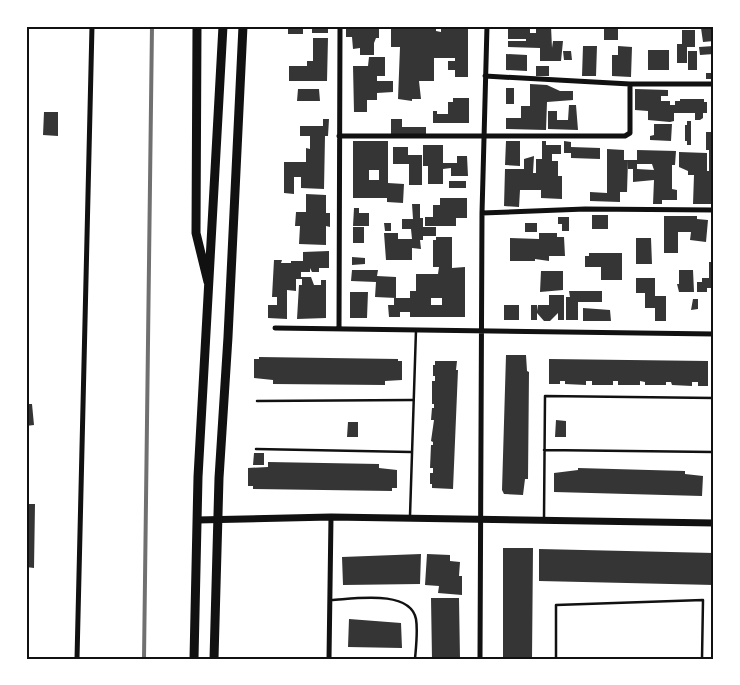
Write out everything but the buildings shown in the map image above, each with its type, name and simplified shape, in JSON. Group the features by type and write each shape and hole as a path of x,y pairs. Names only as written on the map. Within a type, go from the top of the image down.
{"highway":[{"path":"197,26 196,233 210,291"},
{"path":"194,659 197,520 223,26"},
{"path":"214,659 217,520 244,26"}],"street":[{"path":"77,659 92,26"},
{"path":"339,329 340,26"},
{"path":"480,659 482,213 487,26"},
{"path":"485,76 630,84 714,84"},
{"path":"339,136 624,136 630,133 630,84"},
{"path":"482,213 585,209 714,210"},
{"path":"275,328 714,334"},
{"path":"329,659 330,517"},
{"path":"197,520 330,517 714,523"}],"lane":[{"path":"410,519 412,400 416,330"},
{"path":"544,520 545,396 714,398 713,495"},
{"path":"257,401 412,400"},
{"path":"256,449 411,452"},
{"path":"544,450 713,452"},
{"path":"329,600 383,597 407,606 416,619 416,659"},
{"path":"556,659 556,605 703,600 702,659"}],"railway":[{"path":"144,659 152,26"}]}
